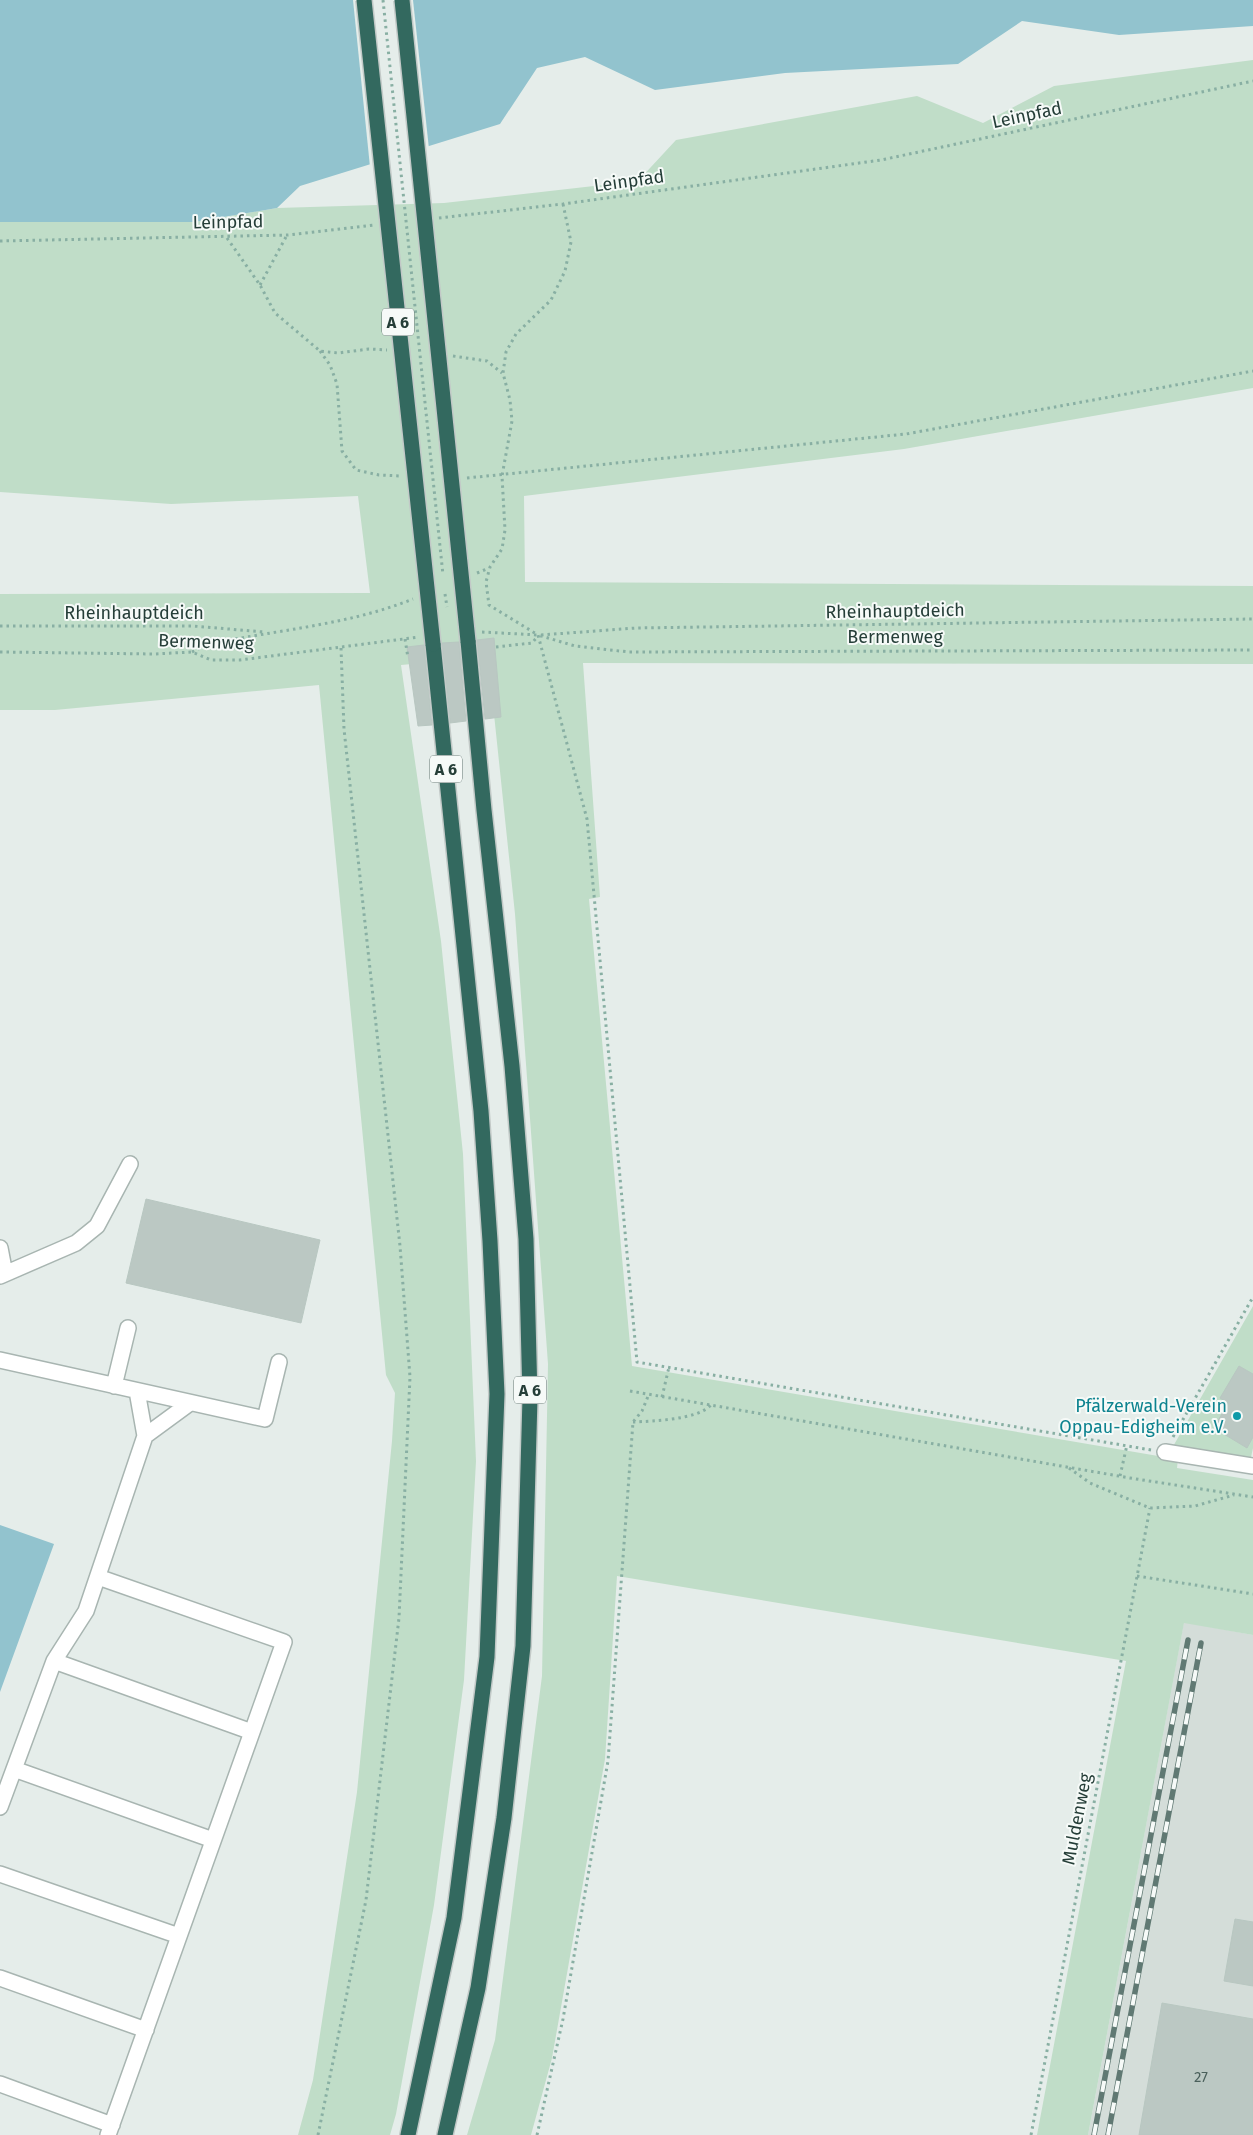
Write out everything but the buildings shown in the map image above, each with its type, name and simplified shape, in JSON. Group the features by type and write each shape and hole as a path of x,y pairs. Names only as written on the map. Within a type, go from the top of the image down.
{"highway":[{"name":"A 6","path":"364,0 481,1111 490,1241 497,1394 487,1657 454,1918 408,2135"},
{"name":"A 6","path":"402,0 512,1066 526,1239 530,1398 523,1646 506,1799 478,1988 445,2135"}],"lane":[{"path":"0,1248 2,1275 76,1243 97,1226 130,1164"},
{"path":"114,1386 128,1328"},
{"path":"0,1360 265,1420 279,1362"},
{"path":"0,1807 54,1661 86,1611 145,1436 137,1391"},
{"path":"145,1436 190,1403"},
{"path":"1165,1452 1253,1466"},
{"path":"0,2084 110,2130 284,1642 98,1577"},
{"path":"54,1661 252,1732"},
{"path":"14,1769 213,1840"},
{"path":"0,1874 179,1936"},
{"path":"0,1978 146,2030"}],"path":[{"path":"383,0 446,604"},
{"name":"Leinpfad","path":"435,218 563,204 881,160 1253,81"},
{"path":"502,476 512,421 503,373 506,352 516,334 551,300 565,270 571,242 563,204"},
{"path":"396,223 416,220"},
{"name":"Leinpfad","path":"0,241 167,236 227,238 288,235 376,225"},
{"path":"260,285 288,235"},
{"path":"227,238 260,285 275,314 320,351 330,365 337,384 342,451 356,470 379,475 407,476"},
{"path":"320,351 338,353"},
{"path":"464,478 502,476 528,470 906,434 1253,371"},
{"name":"Bermenweg","path":"502,476 506,530 502,549 490,568 486,582 488,605 538,635 575,646 629,652 1253,650"},
{"path":"426,477 436,477"},
{"path":"192,652 209,644 268,632 346,620 384,610"},
{"name":"Rheinhauptdeich","path":"538,635 636,628 1253,620"},
{"name":"Rheinhauptdeich","path":"0,626 194,626 268,632"},
{"path":"496,647 532,643 538,635"},
{"path":"538,635 587,819 637,1362 1165,1452 1253,1297"},
{"name":"Bermenweg","path":"0,652 154,654 192,652 211,660 240,660 410,638"},
{"path":"405,639 408,658"},
{"path":"318,2135 368,1880 399,1618 410,1377 391,1159 344,729 340,648"},
{"path":"662,1396 669,1367"},
{"path":"630,1391 1067,1467 1253,1497"},
{"path":"537,2135 563,2019 608,1761 633,1422 642,1411 649,1394"},
{"path":"633,1422 655,1421 704,1412 710,1405"},
{"path":"1120,1476 1127,1445"},
{"path":"1067,1467 1090,1483 1150,1508 1195,1506 1237,1494"},
{"name":"Muldenweg","path":"1032,2135 1150,1508"},
{"path":"1137,1576 1253,1594"}],"shaded area":[{"path":"1184,1622 1253,1635 1253,2135 1088,2135"}],"green space":[{"path":"1253,60 1253,388 904,449 524,496 525,582 1253,586 1253,664 583,663 600,897 589,899 632,1366 1178,1459 1177,1468 1253,1480 1253,1635 1184,1623 1088,2135 1037,2135 1126,1661 617,1576 605,1759 552,2058 531,2135 467,2135 495,2040 542,1676 548,1364 515,914 488,657 401,665 441,941 463,1154 476,1461 464,1680 434,1905 396,2114 390,2135 298,2135 313,2080 357,1792 392,1441 395,1393 386,1375 319,685 55,710 0,710 0,594 370,593 358,496 171,504 0,492 0,222 194,222 277,208 444,203 638,181 676,140 917,96 983,123 1054,86"},
{"path":"1253,1306 1253,1448 1250,1462 1171,1450"}],"water":[{"path":"0,0 1253,0 1253,26 1119,35 1022,21 958,64 785,73 655,90 585,57 537,68 500,124 300,186 277,208 194,222 0,222"},
{"path":"0,1525 54,1544 0,1692"}],"pier":[{"path":"353,0 413,0 429,149 370,167"}],"railway":[{"path":"1094,2135 1188,1640"},
{"path":"1108,2135 1201,1643"}],"place":[{"name":"Pfälzerwald-Verein Oppau-Edigheim e.V.","path":"1237,1416"}]}
